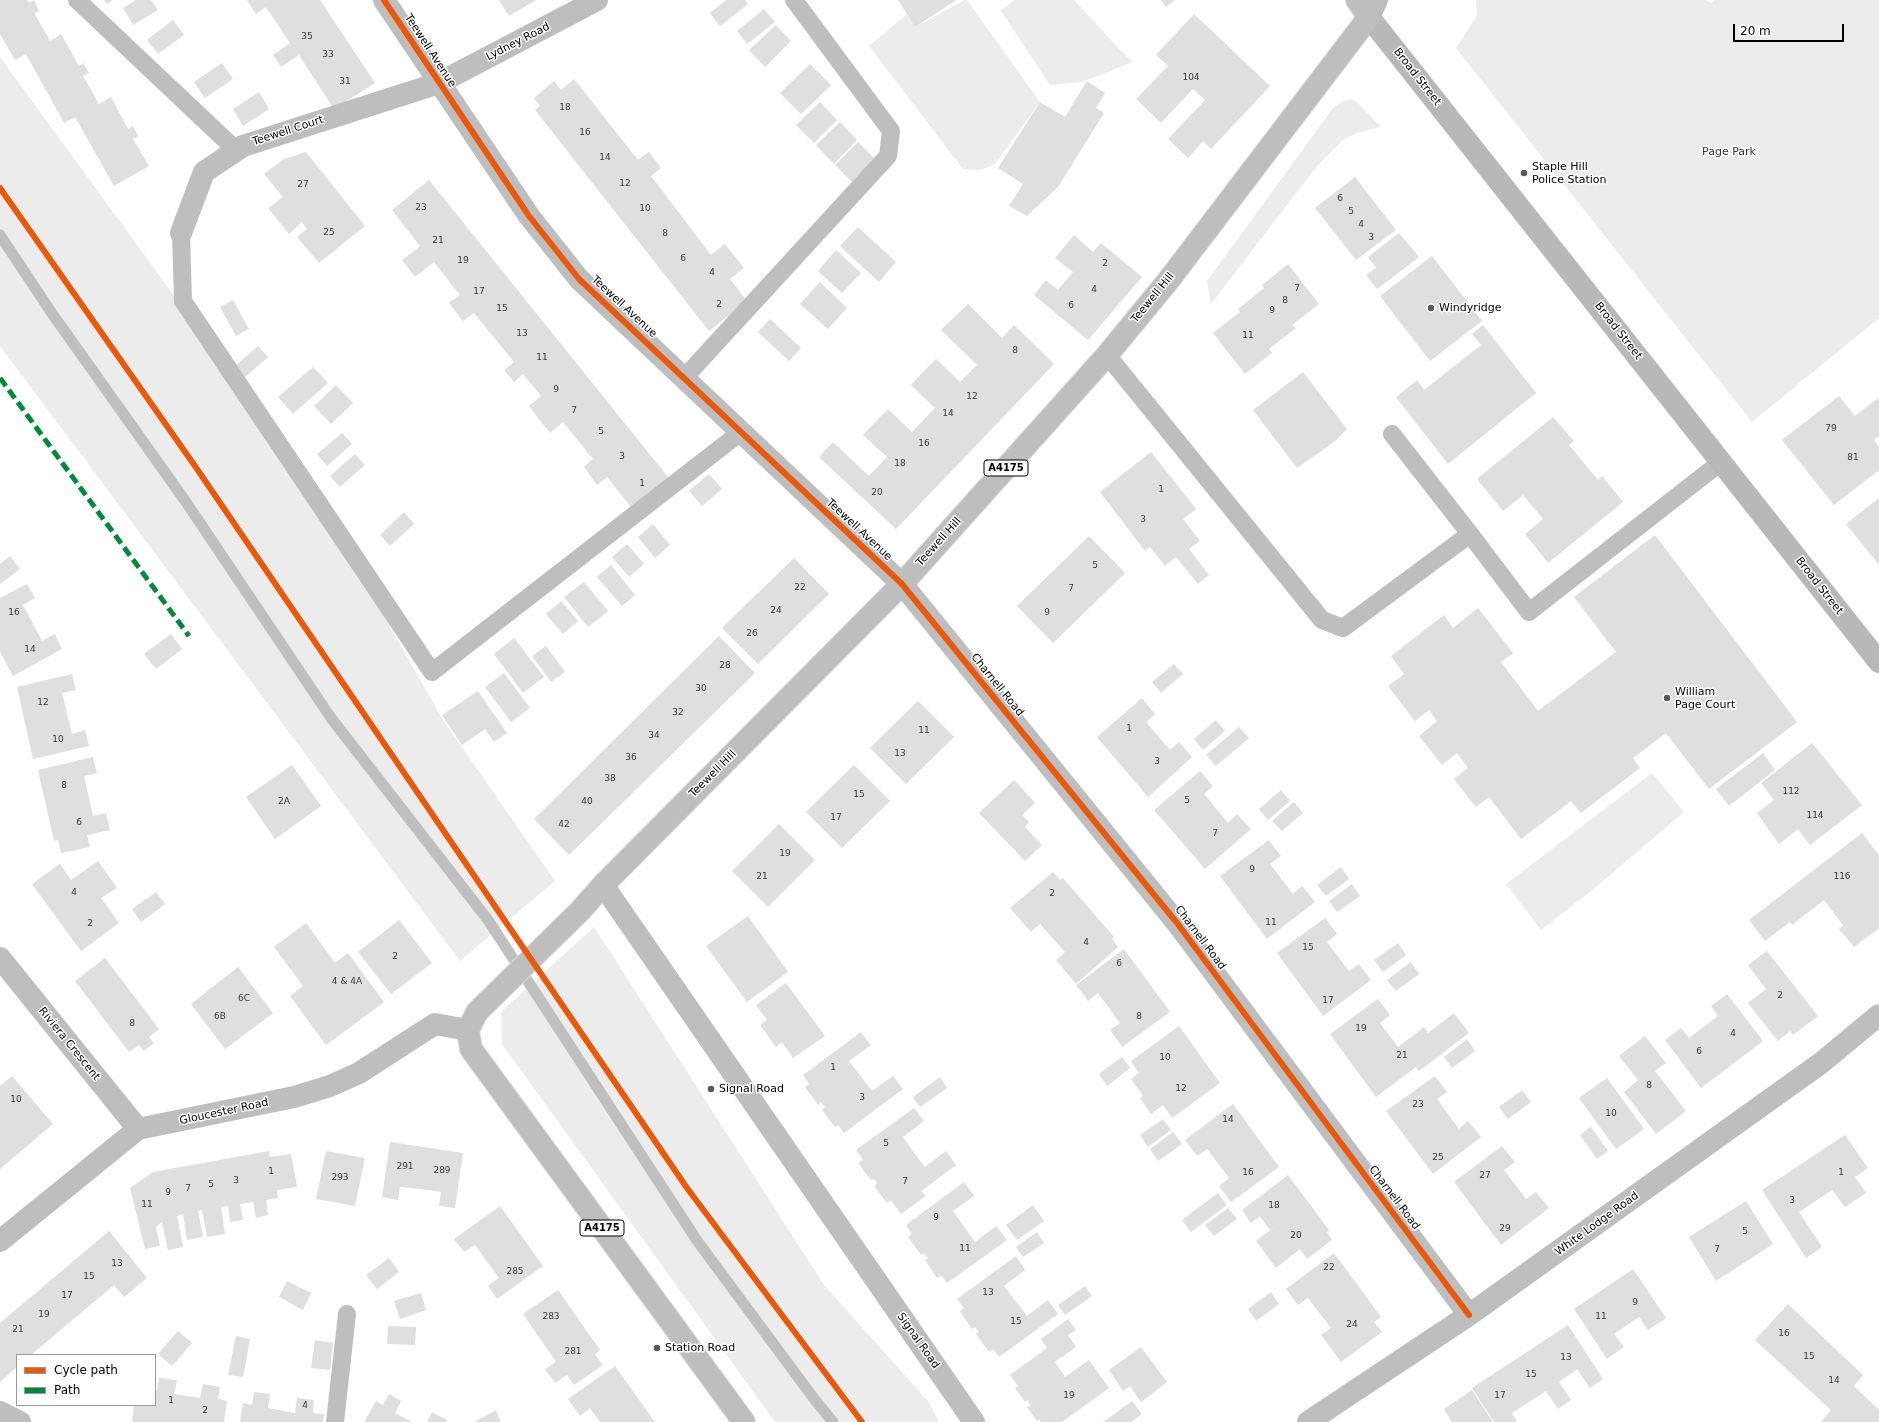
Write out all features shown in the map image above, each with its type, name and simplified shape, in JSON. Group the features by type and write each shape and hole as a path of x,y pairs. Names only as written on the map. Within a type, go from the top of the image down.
{"main road":[{"name":"Broad Street","path":"1368,6 1721,462 1879,662"}],"street":[{"name":"Teewell Avenue","path":"384,0 529,216 579,279 902,584"},
{"name":"Lydney Road","path":"439,83 597,0"},
{"name":"Teewell Hill","path":"468,1030 477,1012 580,911 902,584 1107,355 1168,281 1368,6"},
{"name":"Teewell Court","path":"181,233 204,172 236,150 250,143 439,83"},
{"name":"Charnell Road","path":"902,584 1177,923 1469,1315"},
{"name":"Signal Road","path":"604,885 974,1422"},
{"name":"Riviera Crescent","path":"0,958 138,1129"},
{"name":"White Lodge Road","path":"1308,1422 1469,1315 1821,1063 1879,1015"},
{"name":"Gloucester Road","path":"0,1241 138,1129 294,1097 330,1086 359,1074 435,1024 468,1030"},
{"name":"A4175","path":"468,1030 471,1050 744,1422"},
{"path":"0,1412 20,1422"}],"lane":[{"path":"77,0 236,150"},
{"path":"684,378 888,156 891,131 794,0"},
{"path":"181,233 183,301 432,672 741,432"},
{"path":"1107,355 1322,620 1344,628 1470,534"},
{"path":"1392,434 1529,612 1721,462"},
{"path":"335,1422 347,1314"}],"green space":[{"path":"967,0 1040,102 994,165 979,170 963,169 869,46 907,14 915,27"},
{"path":"1014,0 1074,0 1133,62 1082,82 1050,85 1001,11"},
{"name":"Page Park","path":"1476,0 1706,0 1711,3 1715,0 1879,0 1879,318 1752,422 1456,48 1477,15"},
{"path":"0,57 237,382 344,546 443,720 555,881 460,961 0,346"},
{"path":"1350,99 1357,102 1381,127 1360,132 1344,139 1317,166 1211,304 1207,281 1333,108 1343,101"},
{"path":"1652,773 1684,812 1591,891 1541,930 1506,884"},
{"path":"594,927 824,1285 928,1401 939,1422 775,1422 502,1044 501,1012"}],"building":[{"path":"0,0 27,0 29,3 34,0 39,11 34,13 50,41 61,34 79,66 83,63 89,73 83,76 99,104 111,97 128,129 133,126 138,136 133,139 149,166 114,186 75,117 64,123 26,54 15,60 0,34"},
{"path":"104,0 113,0 107,4"},
{"path":"136,0 151,0 158,10 133,25 123,8"},
{"path":"247,0 320,0 375,83 334,109 299,55 281,67 273,55 290,43 266,7 256,14"},
{"path":"499,0 536,0 509,16"},
{"path":"726,0 745,0 748,4 720,26 710,13"},
{"path":"898,0 955,0 955,1 915,27"},
{"path":"1161,0 1175,0 1166,7"},
{"path":"764,9 775,22 747,44 737,31"},
{"path":"1194,14 1270,86 1211,149 1203,141 1188,158 1168,139 1205,100 1193,89 1161,123 1136,99 1168,66 1156,55"},
{"path":"173,20 184,35 158,54 147,40"},
{"path":"776,25 791,41 765,67 749,50"},
{"path":"222,63 233,79 205,98 194,82"},
{"path":"810,64 831,85 801,114 780,93"},
{"path":"574,79 638,160 649,152 661,168 651,176 711,255 725,244 744,268 730,279 747,301 709,331 535,110 540,106 534,98 554,81 561,90"},
{"path":"1087,81 1105,93 1096,108 1104,113 1058,187 1027,216 1009,206 1023,184 998,168 1040,102 1065,117"},
{"path":"259,92 269,109 243,126 233,109"},
{"path":"820,102 837,120 814,143 796,125"},
{"path":"840,122 857,140 834,164 816,145"},
{"path":"858,142 876,160 853,183 835,165"},
{"path":"306,152 365,226 319,263 297,237 307,229 302,222 289,234 268,208 283,197 264,174 284,159"},
{"path":"1355,177 1396,230 1356,260 1315,208"},
{"path":"429,180 672,482 635,512 607,477 597,485 584,467 593,459 563,422 550,433 529,406 541,396 523,374 514,382 504,370 514,362 474,313 463,321 449,303 460,295 434,262 415,277 402,260 420,246 392,210"},
{"path":"858,227 896,262 879,282 840,246"},
{"path":"1399,233 1419,257 1377,289 1366,275 1376,268 1368,257"},
{"path":"1074,235 1093,252 1101,243 1142,277 1088,340 1034,295 1046,280 1058,290 1073,272 1055,258"},
{"path":"836,250 861,273 842,293 818,271"},
{"name":"Windyridge","path":"1432,256 1482,321 1430,361 1380,296"},
{"path":"1288,264 1319,304 1292,325 1296,328 1269,349 1272,353 1245,374 1213,333 1240,312 1238,309 1264,288 1262,285"},
{"path":"820,282 847,308 828,329 800,304"},
{"path":"233,300 249,329 236,336 220,307"},
{"path":"968,304 1002,338 1014,325 1054,364 896,529 819,457 833,442 869,476 887,457 863,435 875,422 888,409 912,432 935,408 911,385 923,372 936,359 960,382 977,365 941,330"},
{"path":"770,319 801,348 789,361 758,332"},
{"path":"1483,325 1536,393 1448,464 1396,397 1417,380 1424,390 1481,345 1472,334"},
{"path":"258,346 268,357 243,379 233,368"},
{"path":"313,367 328,383 293,414 278,397"},
{"path":"1303,372 1347,429 1334,442 1297,468 1253,410"},
{"path":"336,385 353,403 331,424 314,406"},
{"path":"1839,396 1855,416 1878,398 1879,436 1874,440 1879,447 1879,470 1834,505 1782,440"},
{"path":"1553,417 1574,441 1569,445 1598,480 1602,476 1623,502 1548,563 1525,534 1543,519 1523,495 1503,511 1477,479"},
{"path":"342,433 352,444 327,466 317,454"},
{"path":"1151,452 1196,509 1183,519 1200,541 1189,549 1209,575 1198,584 1176,557 1165,566 1150,547 1145,551 1100,492"},
{"path":"355,454 365,465 340,487 330,476"},
{"path":"709,474 722,489 702,506 689,491"},
{"path":"1879,498 1879,565 1846,524"},
{"path":"404,512 414,524 390,546 380,535"},
{"path":"653,524 670,545 655,558 638,537"},
{"name":"William Page Court","path":"1655,535 1797,722 1709,789 1666,733 1633,758 1640,768 1581,813 1571,801 1521,839 1489,797 1476,807 1454,779 1468,768 1457,753 1442,765 1419,736 1437,721 1429,710 1415,721 1388,686 1404,674 1391,656 1444,615 1453,628 1478,608 1513,653 1501,662 1538,711 1616,652 1574,597"},
{"path":"1089,536 1125,573 1053,643 1017,606"},
{"path":"627,544 644,564 629,577 612,557"},
{"path":"10,556 20,569 0,584 0,564"},
{"path":"794,558 829,594 758,664 722,628"},
{"path":"611,565 635,595 622,606 597,577"},
{"path":"584,582 608,611 588,627 564,597"},
{"path":"27,584 35,598 23,605 42,641 55,634 62,649 13,676 0,652 0,598"},
{"path":"561,601 578,621 563,634 546,614"},
{"path":"171,634 182,649 156,669 144,654"},
{"path":"719,636 755,673 569,855 534,819"},
{"path":"514,638 544,677 523,693 494,654"},
{"path":"546,646 565,672 551,682 532,656"},
{"path":"1174,664 1183,674 1161,693 1152,682"},
{"path":"504,673 530,708 511,722 485,687"},
{"path":"72,674 76,690 62,693 72,734 85,730 89,746 33,759 17,687"},
{"path":"478,691 507,733 494,742 485,729 462,745 442,715"},
{"path":"1142,698 1155,714 1146,722 1170,750 1179,742 1192,757 1148,797 1097,737"},
{"path":"918,701 954,737 906,784 870,748"},
{"path":"1216,720 1225,731 1203,750 1194,739"},
{"path":"1239,727 1249,738 1216,766 1206,755"},
{"path":"1812,743 1862,805 1810,845 1798,829 1779,844 1757,813 1774,800 1761,783"},
{"path":"1763,753 1775,770 1729,806 1716,789"},
{"path":"93,757 97,773 84,776 93,816 106,813 110,830 87,835 90,847 61,853 58,840 54,841 38,770"},
{"path":"292,765 321,806 275,839 246,797"},
{"path":"854,765 890,801 842,848 806,812"},
{"path":"1200,771 1213,786 1204,794 1228,823 1237,814 1251,829 1205,869 1154,810"},
{"path":"1014,780 1035,803 1022,815 1029,822 1025,827 1042,845 1025,861 979,813"},
{"path":"1281,790 1290,801 1268,820 1259,809"},
{"path":"1294,802 1303,813 1282,831 1272,821"},
{"path":"779,824 815,860 768,907 732,871"},
{"path":"1862,833 1879,855 1879,928 1854,947 1839,929 1843,925 1824,900 1792,925 1790,922 1765,941 1749,920"},
{"path":"1269,840 1281,856 1270,864 1293,894 1302,886 1315,902 1267,939 1220,876"},
{"path":"98,861 117,888 101,898 119,923 81,951 32,884 60,864 71,880"},
{"path":"1341,867 1349,879 1326,896 1317,885"},
{"path":"1053,872 1060,880 1063,878 1114,937 1112,939 1118,947 1076,984 1056,960 1065,952 1040,924 1031,932 1010,908"},
{"path":"1352,884 1360,896 1337,912 1329,901"},
{"path":"156,892 165,904 141,922 132,909"},
{"path":"748,916 788,972 747,1002 706,946"},
{"path":"1325,918 1337,934 1327,942 1349,971 1359,964 1371,980 1323,1016 1277,953"},
{"path":"399,920 432,963 391,994 358,952"},
{"path":"306,923 335,963 348,953 384,1002 326,1045 290,996 303,986 274,947"},
{"path":"1398,943 1406,955 1383,972 1374,960"},
{"path":"1124,949 1170,1012 1122,1047 1110,1030 1120,1023 1098,993 1088,1001 1076,985"},
{"path":"1767,951 1818,1016 1793,1035 1790,1031 1778,1041 1748,1003 1766,989 1748,965"},
{"path":"105,958 159,1029 149,1037 154,1043 144,1051 139,1045 129,1052 75,981"},
{"path":"1411,962 1419,974 1396,991 1387,980"},
{"path":"238,967 273,1013 225,1049 191,1004"},
{"path":"786,983 825,1036 793,1058 782,1042 776,1047 760,1025 767,1020 756,1005"},
{"path":"1727,994 1763,1041 1701,1088 1665,1040 1681,1028 1689,1038 1718,1016 1711,1006"},
{"path":"1378,999 1390,1015 1380,1023 1398,1047 1424,1027 1428,1033 1454,1013 1469,1033 1419,1071 1416,1067 1376,1097 1330,1034"},
{"path":"1179,1026 1220,1083 1172,1118 1163,1105 1151,1114 1140,1098 1143,1096 1131,1079 1139,1073 1131,1061"},
{"path":"861,1032 871,1045 849,1061 872,1091 893,1076 903,1089 844,1133 838,1125 835,1127 822,1110 825,1107 821,1102 818,1105 805,1087 809,1084 803,1075"},
{"path":"1645,1036 1666,1063 1655,1071 1686,1111 1656,1134 1624,1092 1638,1080 1619,1056"},
{"path":"1467,1039 1475,1051 1452,1068 1444,1057"},
{"path":"1122,1057 1130,1068 1107,1086 1099,1074"},
{"path":"12,1076 53,1124 0,1169 0,1086"},
{"path":"1435,1076 1447,1092 1437,1099 1459,1129 1468,1121 1481,1137 1433,1174 1386,1111"},
{"path":"940,1077 947,1088 920,1107 913,1097"},
{"path":"1607,1078 1644,1129 1616,1149 1579,1098"},
{"path":"1522,1090 1531,1102 1508,1119 1499,1107"},
{"path":"1233,1104 1279,1167 1231,1202 1219,1186 1229,1178 1207,1149 1197,1156 1185,1140"},
{"path":"914,1108 924,1121 903,1137 914,1153 925,1167 946,1151 956,1165 921,1191 926,1196 901,1214 891,1200 887,1203 874,1186 877,1183 874,1179 871,1180 858,1163 863,1160 856,1150"},
{"path":"1163,1119 1171,1130 1148,1147 1140,1135"},
{"path":"1591,1127 1608,1151 1597,1159 1580,1135"},
{"path":"1173,1132 1182,1144 1158,1161 1150,1149"},
{"path":"1845,1135 1868,1168 1855,1177 1866,1193 1845,1207 1832,1190 1799,1212 1822,1247 1806,1258 1762,1190"},
{"path":"390,1142 463,1153 455,1208 439,1206 441,1192 400,1187 398,1200 382,1197"},
{"path":"1502,1146 1515,1162 1504,1170 1526,1199 1536,1192 1549,1208 1501,1245 1454,1182"},
{"path":"269,1151 270,1157 291,1154 297,1187 277,1190 278,1198 266,1200 268,1215 256,1218 253,1202 240,1204 243,1220 230,1222 228,1206 221,1207 225,1234 207,1237 202,1210 198,1211 203,1237 187,1240 183,1214 177,1216 183,1247 168,1250 162,1222 156,1227 160,1246 145,1249 130,1188 153,1172"},
{"path":"326,1151 365,1158 355,1206 316,1199"},
{"path":"1288,1175 1329,1230 1327,1232 1332,1240 1307,1259 1300,1249 1276,1268 1256,1241 1277,1225 1270,1230 1260,1216 1251,1223 1242,1210"},
{"path":"964,1182 974,1196 953,1211 975,1242 996,1226 1007,1240 947,1283 941,1275 937,1278 925,1260 928,1258 924,1253 921,1255 908,1237 912,1234 906,1225"},
{"path":"1218,1193 1227,1205 1191,1232 1182,1220"},
{"path":"1746,1201 1773,1244 1716,1281 1689,1237"},
{"path":"1033,1205 1044,1221 1017,1240 1006,1225"},
{"path":"500,1206 543,1266 497,1299 488,1286 499,1278 475,1245 464,1252 454,1239"},
{"path":"1228,1208 1237,1219 1214,1236 1205,1225"},
{"path":"109,1231 147,1278 124,1297 114,1285 32,1354 16,1354 16,1368 0,1382 0,1323"},
{"path":"1037,1232 1044,1243 1023,1257 1016,1247"},
{"path":"1334,1253 1381,1317 1374,1322 1382,1332 1341,1362 1321,1335 1331,1328 1308,1298 1298,1305 1286,1289"},
{"path":"1016,1256 1025,1270 1004,1286 1027,1316 1048,1300 1058,1314 999,1357 993,1349 989,1352 976,1334 979,1332 975,1327 972,1329 960,1311 964,1308 957,1299"},
{"path":"389,1258 399,1272 377,1289 366,1275"},
{"path":"1633,1269 1666,1318 1648,1330 1639,1317 1614,1334 1624,1347 1607,1359 1574,1309"},
{"path":"287,1281 311,1293 303,1310 279,1297"},
{"path":"1085,1286 1092,1296 1065,1315 1058,1305"},
{"path":"558,1290 600,1350 595,1354 603,1365 574,1385 567,1375 555,1383 545,1369 556,1362 523,1314"},
{"path":"1271,1292 1279,1304 1256,1321 1248,1309"},
{"path":"421,1293 426,1310 400,1319 394,1301"},
{"path":"1788,1304 1863,1375 1854,1386 1879,1410 1879,1422 1821,1422 1831,1410 1755,1340"},
{"path":"1068,1319 1076,1330 1068,1335 1076,1347 1055,1362 1065,1377 1089,1360 1109,1388 1062,1422 1041,1422 1039,1419 1037,1421 1027,1407 1031,1405 1027,1400 1025,1402 1015,1388 1018,1386 1010,1375 1047,1348 1041,1339"},
{"path":"1568,1325 1603,1379 1590,1388 1577,1369 1559,1382 1571,1400 1558,1409 1546,1391 1512,1413 1517,1422 1494,1422 1472,1388"},
{"path":"388,1326 416,1327 415,1345 387,1344"},
{"path":"178,1331 192,1343 172,1366 158,1354"},
{"path":"236,1336 250,1339 243,1377 228,1375"},
{"path":"315,1340 333,1343 330,1370 311,1368"},
{"path":"1141,1347 1167,1382 1141,1402 1130,1386 1123,1391 1109,1370"},
{"path":"615,1366 655,1422 600,1422 590,1408 580,1416 568,1399"},
{"path":"159,1378 177,1380 174,1394 200,1398 203,1384 220,1387 218,1399 227,1401 224,1422 132,1422 134,1406 156,1406"},
{"path":"1472,1390 1493,1422 1452,1422 1444,1409"},
{"path":"254,1392 270,1394 268,1408 295,1413 297,1398 314,1400 313,1413 324,1414 323,1422 240,1422 243,1403 252,1405"},
{"path":"389,1394 401,1401 395,1413 412,1422 364,1422 376,1401 383,1405"},
{"path":"1132,1401 1142,1414 1131,1422 1103,1422"},
{"path":"496,1410 501,1422 474,1422"},
{"path":"432,1412 447,1420 446,1422 427,1422"}],"waterway":[{"path":"0,235 51,312 186,502 331,718 488,920 698,1242 833,1422"}],"marked path":[{"path":"0,378 189,636"}],"cycle path":[{"path":"384,0 529,216 579,279 902,584 1177,923 1469,1315"},
{"path":"0,188 195,466 687,1188 862,1422"}],"place":[{"name":"Staple Hill Police Station","path":"1524,173"},
{"name":"Windyridge","path":"1431,308"},
{"name":"William Page Court","path":"1667,698"},
{"name":"Signal Road","path":"711,1089"},
{"name":"Station Road","path":"657,1348"}]}
